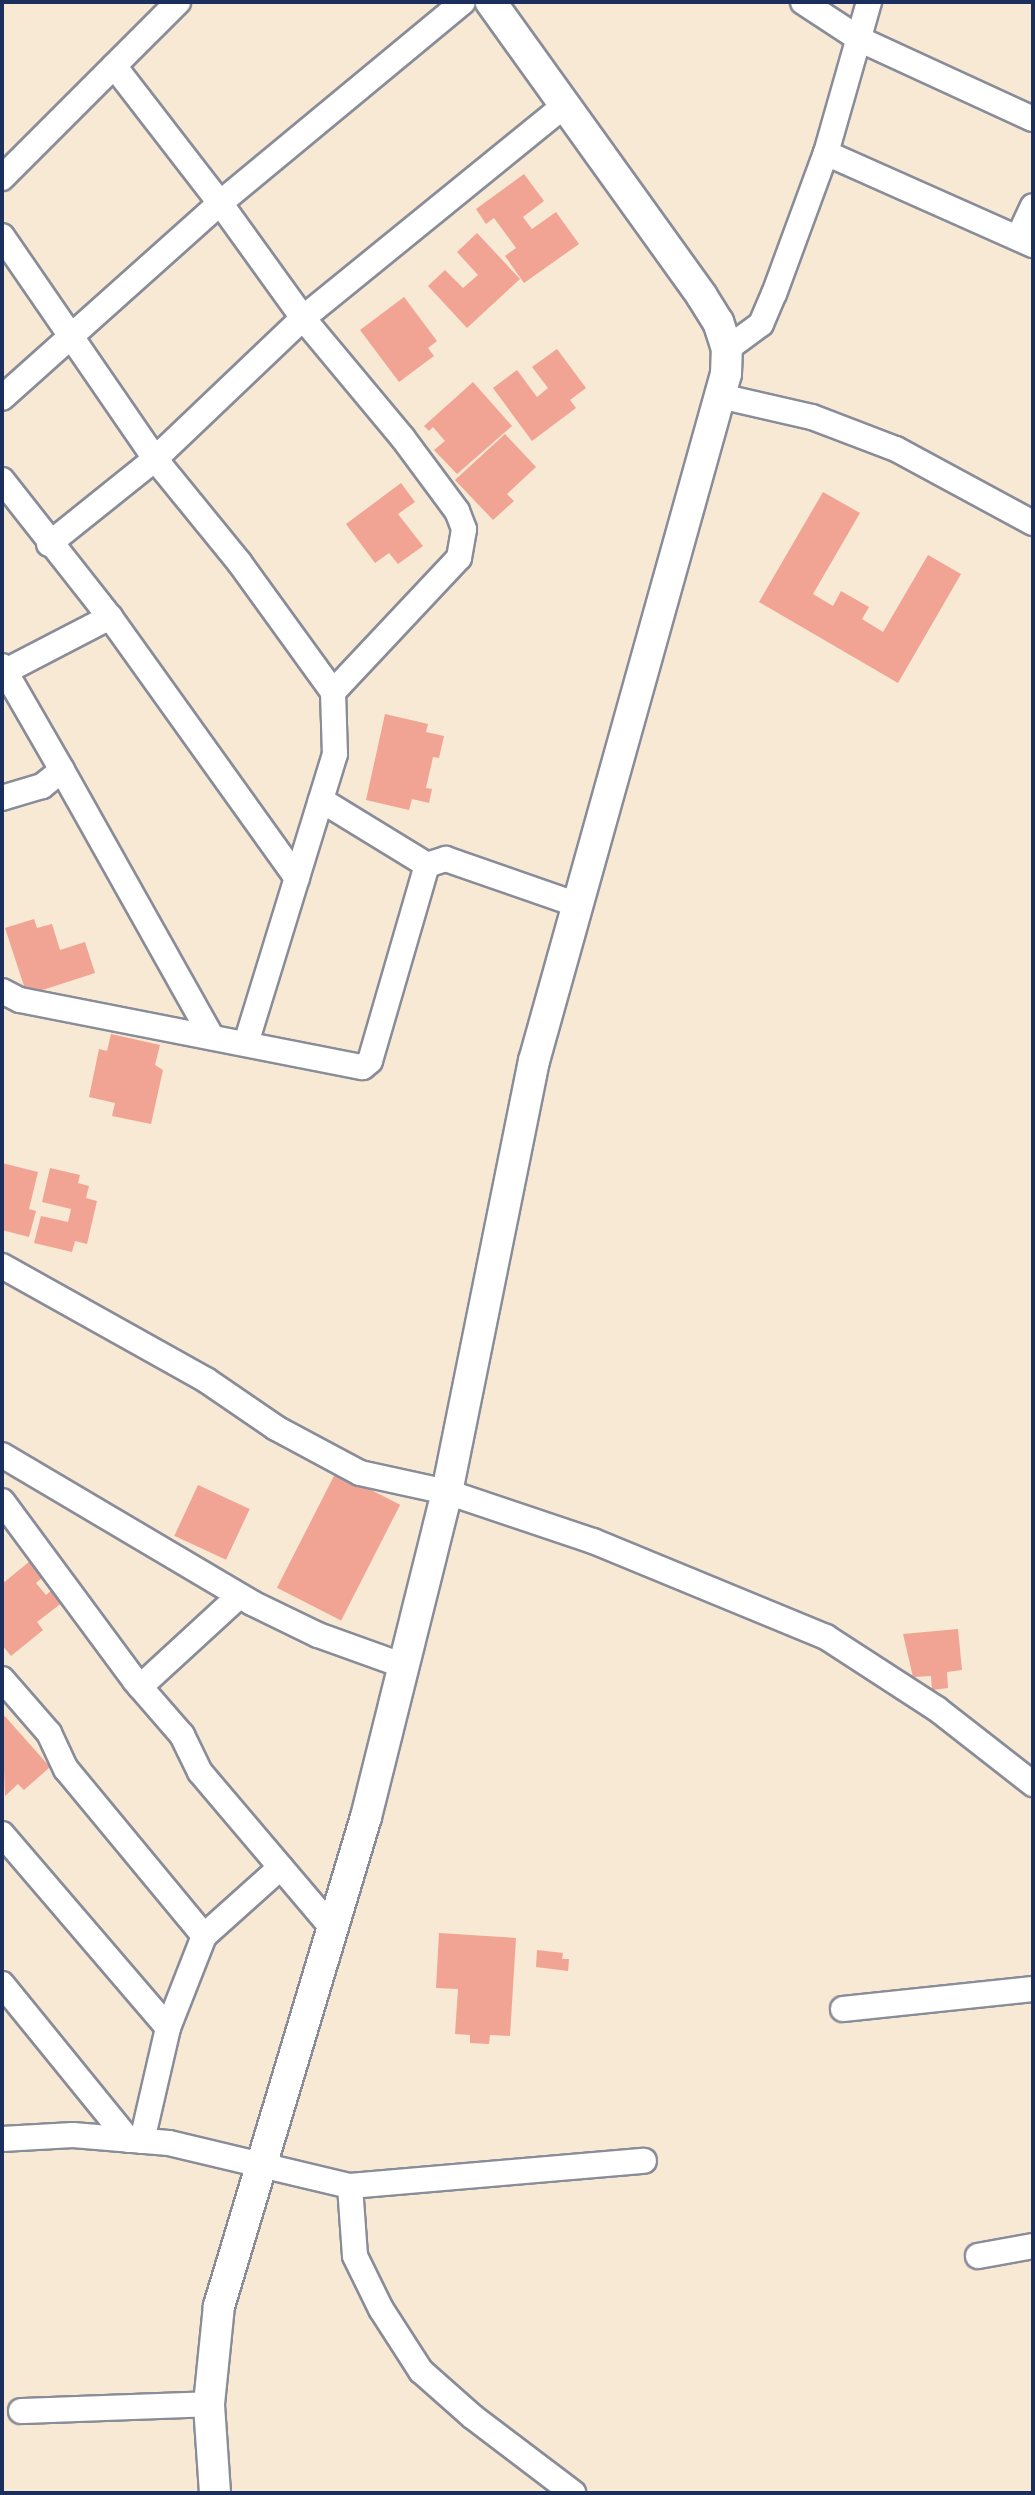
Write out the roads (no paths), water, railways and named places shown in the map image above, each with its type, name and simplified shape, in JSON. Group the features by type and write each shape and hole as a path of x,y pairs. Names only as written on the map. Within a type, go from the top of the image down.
{"street":[{"path":"2,398 71,341 220,202 463,2"},
{"path":"215,2493 209,2404 219,2306 260,2162 334,1930 404,1666 447,1492 534,1061 720,396 727,349 718,322 702,296 563,107 491,2"},
{"path":"803,2 861,40 1033,119"},
{"path":"727,349 761,324 826,153 861,40 869,2"},
{"path":"2,178 114,66 168,5"},
{"path":"114,66 220,202 303,318 402,437 457,511 464,529 459,558 332,692"},
{"path":"49,544 155,459 303,318 563,107"},
{"path":"826,153 1026,241 1033,206"},
{"path":"2,236 71,341 155,459 239,562 332,692 335,754 246,1043"},
{"path":"720,396 813,417 896,449 1033,523"},
{"path":"2,480 49,544 110,617 297,878"},
{"path":"110,617 3,670 212,1037"},
{"path":"2,798 42,786 62,770"},
{"path":"321,800 427,865 446,859 578,905"},
{"path":"2,991 20,1000 363,1067 368,1065 427,865"},
{"path":"2,1266 206,1380 276,1428 360,1473 447,1492 593,1541 826,1637 937,1709 1033,1784"},
{"path":"2,1455 239,1596 318,1634 404,1666"},
{"path":"2,1500 140,1687 182,1735 200,1772 334,1930"},
{"path":"140,1687 239,1596"},
{"path":"2,1679 49,1733 66,1769 204,1936"},
{"path":"2,1835 168,2028"},
{"path":"135,2140 168,2028 204,1936 281,1867"},
{"path":"2,1984 135,2140"},
{"path":"843,2009 1033,1989"},
{"path":"2,2139 73,2135 135,2140 260,2162 350,2186 644,2161"},
{"path":"350,2186 355,2256 381,2309 421,2371 472,2417 573,2493"},
{"path":"978,2256 1033,2246"},
{"path":"21,2411 209,2404"}]}
